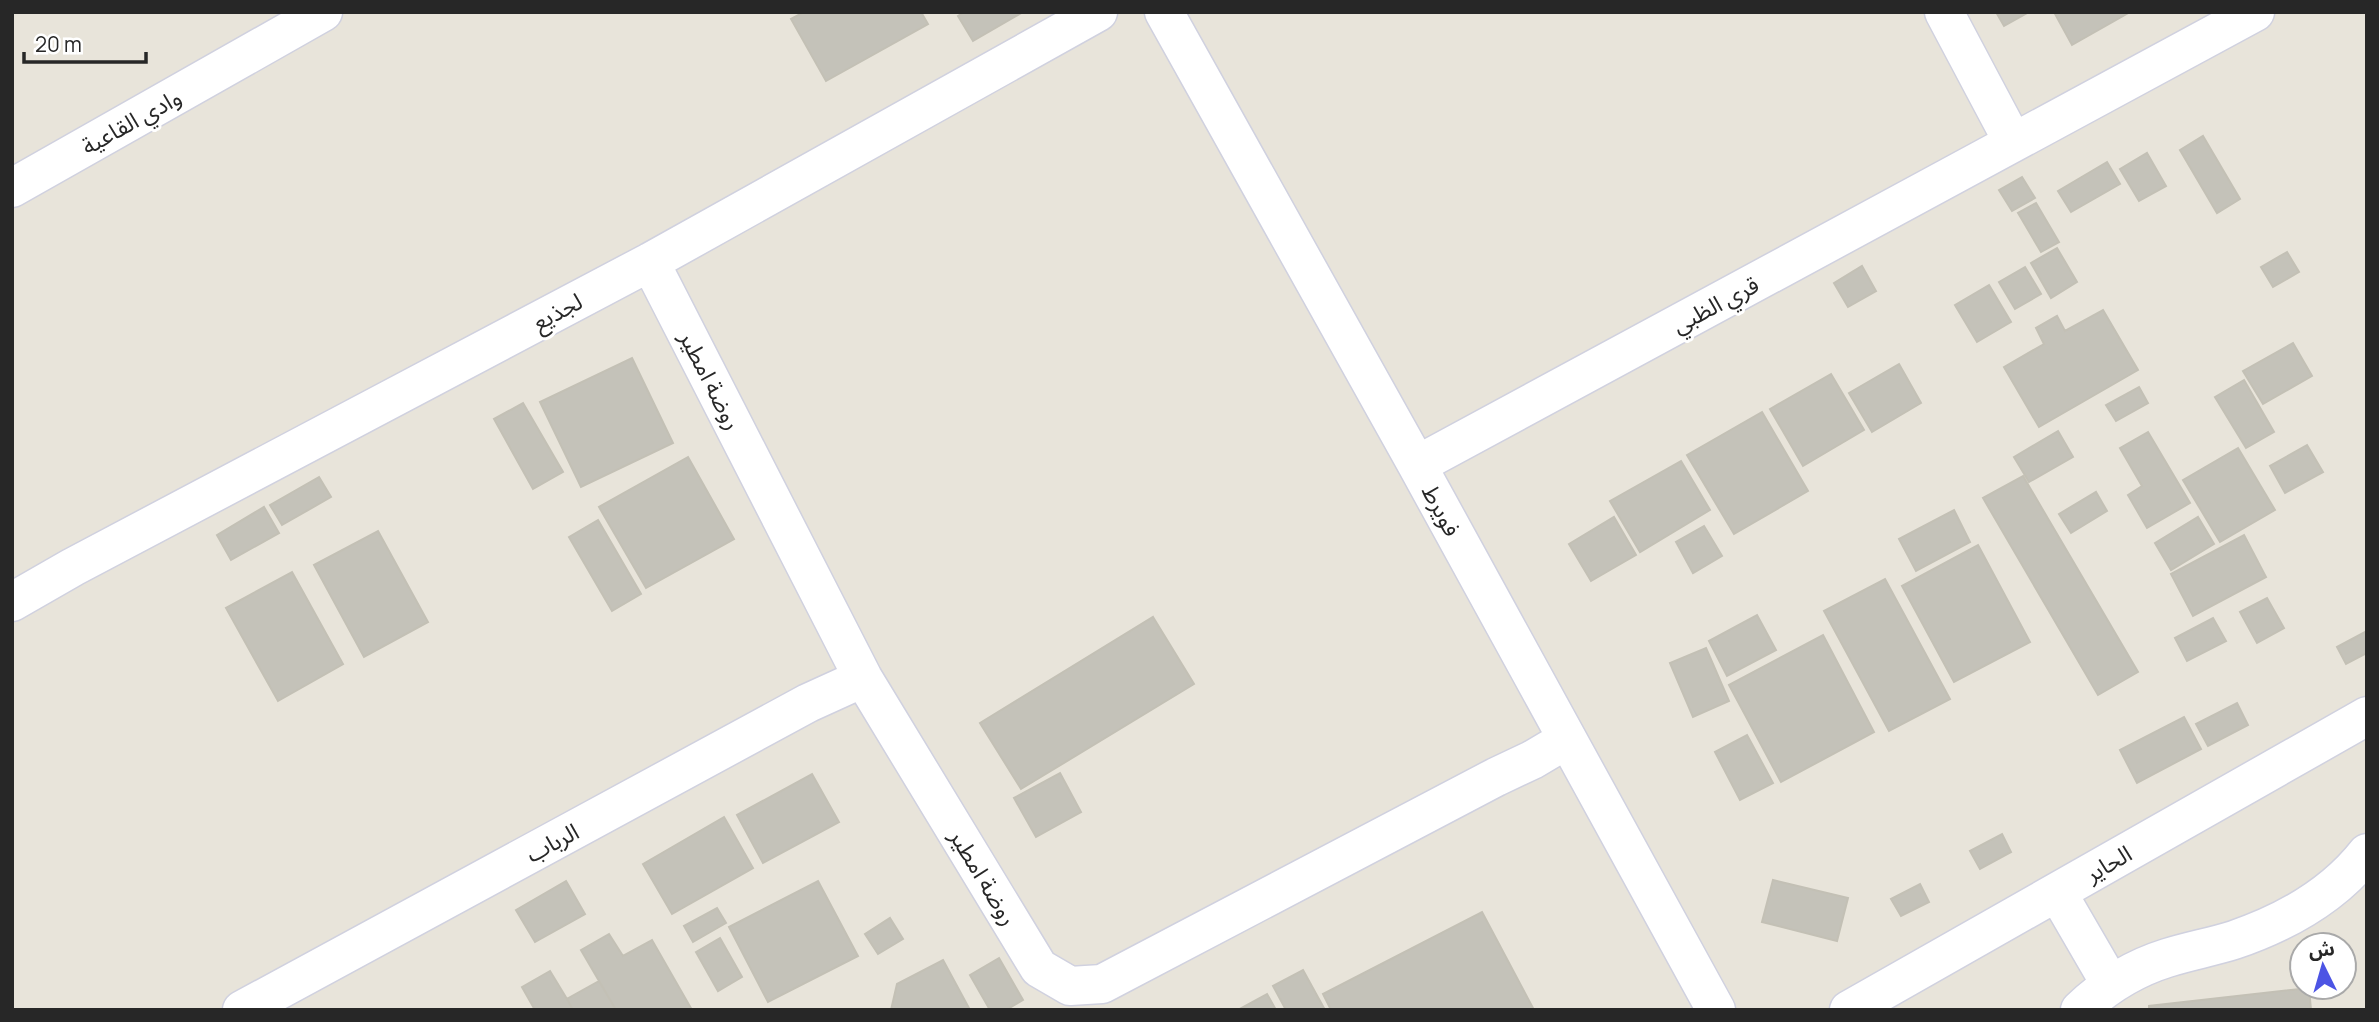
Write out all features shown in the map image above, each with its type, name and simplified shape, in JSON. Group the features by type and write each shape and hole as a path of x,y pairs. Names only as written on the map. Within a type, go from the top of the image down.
{"street":[{"name":"وادي القاعية","path":"12,188 323,12"},
{"name":"لجذيع","path":"12,602 650,262 1098,12"},
{"name":"فويرط","path":"1164,12 1417,465 1716,1010"},
{"path":"1944,12 2012,142"},
{"name":"قري الظبي","path":"1417,465 2255,12"},
{"name":"روضة امطير","path":"650,262 863,678 1039,968 1070,986 1102,984 1566,740"},
{"name":"الرباب","path":"242,1010 808,703 863,678"},
{"name":"الحاير","path":"1849,1010 2367,716"},
{"path":"2080,1010 2111,985 2164,958 2236,939 2272,925 2338,885 2367,853"},
{"path":"2057,892 2111,985"}],"building":[{"path":"804,12 921,12 928,24 826,81 791,19"},
{"path":"964,12 1023,12 973,41 958,16"},
{"path":"1996,12 2029,12 2004,26"},
{"path":"2054,12 2130,12 2072,45"},
{"path":"2203,136 2240,199 2217,213 2180,150"},
{"path":"2147,153 2166,186 2139,201 2120,169"},
{"path":"2107,162 2120,184 2071,212 2058,191"},
{"path":"2022,177 2035,198 2012,211 1999,190"},
{"path":"2036,203 2059,242 2041,252 2018,213"},
{"path":"2057,248 2077,282 2051,298 2031,263"},
{"path":"2287,252 2299,272 2273,287 2261,267"},
{"path":"1862,266 1876,291 1848,307 1834,283"},
{"path":"2025,267 2041,294 2015,309 1999,282"},
{"path":"1989,285 2011,322 1977,342 1955,305"},
{"path":"2103,310 2138,370 2039,427 2004,367 2044,344 2036,328 2057,316 2065,331"},
{"path":"2293,343 2312,376 2263,404 2243,371"},
{"path":"632,358 673,443 581,487 540,402"},
{"path":"1899,364 1921,403 1872,432 1849,393"},
{"path":"1831,374 1864,430 1803,466 1770,409"},
{"path":"2244,380 2274,432 2246,448 2215,397"},
{"path":"2139,387 2148,403 2116,421 2106,405"},
{"path":"523,403 563,472 533,489 494,419"},
{"path":"1762,412 1808,491 1734,534 1687,455"},
{"path":"2058,431 2073,457 2029,482 2014,457"},
{"path":"2148,432 2190,503 2147,528 2128,495 2142,486 2120,448"},
{"path":"2307,445 2323,472 2285,493 2270,466"},
{"path":"2238,448 2275,510 2220,542 2183,480"},
{"path":"688,457 734,539 646,588 599,507"},
{"path":"1681,461 1710,510 1640,552 1610,501"},
{"path":"2023,476 2138,672 2098,695 1983,498"},
{"path":"319,477 331,497 282,525 270,505"},
{"path":"2096,492 2107,511 2071,533 2059,514"},
{"path":"264,507 279,533 231,560 217,535"},
{"path":"1954,510 1970,542 1916,571 1899,539"},
{"path":"1614,517 1636,555 1591,581 1569,544"},
{"path":"2198,517 2214,544 2171,570 2155,543"},
{"path":"598,520 641,594 612,611 569,537"},
{"path":"1704,526 1722,556 1693,573 1676,542"},
{"path":"378,531 428,622 364,657 314,565"},
{"path":"2244,535 2266,577 2193,616 2171,574"},
{"path":"1978,545 2030,642 1954,682 1902,586"},
{"path":"292,572 343,664 278,701 226,608"},
{"path":"1885,579 1950,699 1889,731 1824,611"},
{"path":"2267,598 2284,628 2257,643 2240,612"},
{"path":"1757,615 1776,650 1727,676 1709,641"},
{"path":"1153,617 1194,684 1021,789 980,723"},
{"path":"2213,618 2226,641 2187,661 2175,638"},
{"path":"2367,631 2367,653 2346,664 2337,647"},
{"path":"1823,635 1874,732 1781,782 1729,685"},
{"path":"1706,648 1729,701 1693,717 1670,663"},
{"path":"2237,703 2248,725 2208,746 2196,724"},
{"path":"2184,717 2201,749 2137,783 2120,750"},
{"path":"1747,735 1773,783 1740,800 1715,752"},
{"path":"1060,773 1081,812 1036,837 1014,798"},
{"path":"812,774 839,822 763,863 737,815"},
{"path":"724,817 753,868 672,914 643,864"},
{"path":"2002,834 2011,852 1980,869 1970,851"},
{"path":"1773,880 1848,898 1837,941 1762,922"},
{"path":"566,881 585,914 535,942 516,910"},
{"path":"818,881 858,956 768,1002 729,927"},
{"path":"1920,884 1929,902 1901,916 1891,899"},
{"path":"717,908 726,923 693,942 684,926"},
{"path":"1482,912 1534,1010 1331,1010 1323,994"},
{"path":"890,918 903,939 878,954 865,934"},
{"path":"609,934 623,956 652,940 692,1010 616,1010 581,950"},
{"path":"720,938 742,977 718,991 696,952"},
{"path":"999,958 1023,1000 1006,1010 990,1010 970,975"},
{"path":"943,960 970,1010 891,1010 897,984"},
{"path":"1303,970 1325,1010 1286,1010 1273,986"},
{"path":"550,971 573,1010 535,1010 522,987"},
{"path":"599,981 616,1010 573,1010 567,999"},
{"path":"2288,990 2288,1001 2310,1001 2311,1010 2149,1010 2149,1006"},
{"path":"1267,994 1276,1010 1238,1010"}]}
